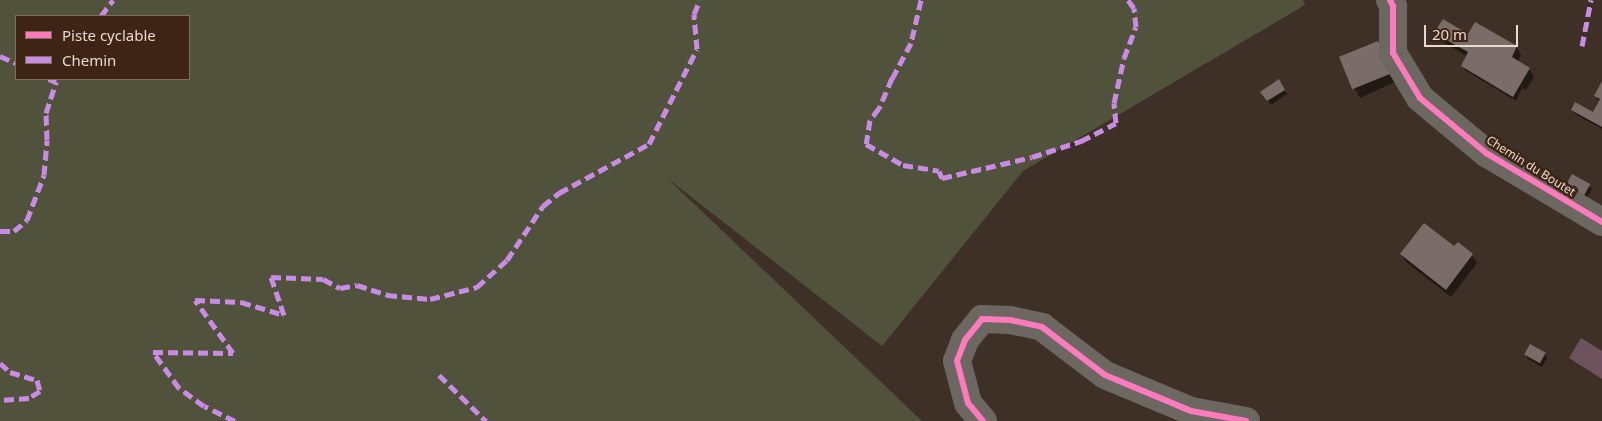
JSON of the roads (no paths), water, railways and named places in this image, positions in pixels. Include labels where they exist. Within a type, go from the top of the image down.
[{"type":"street","name":"Chemin du Boutet","points":[[1395,2],[1393,52],[1420,98],[1486,153],[1602,222]]},
{"type":"street","points":[[983,421],[968,403],[957,361],[965,340],[982,319],[1010,320],[1042,327],[1105,375],[1191,411],[1246,421]]}]
